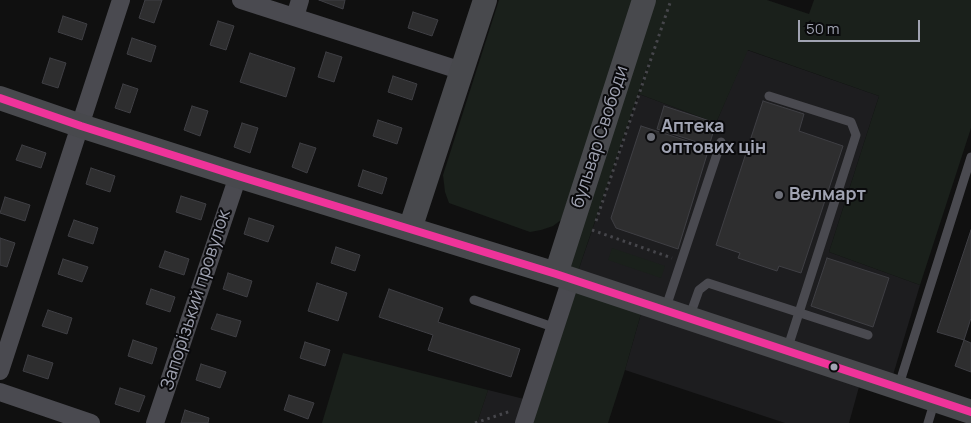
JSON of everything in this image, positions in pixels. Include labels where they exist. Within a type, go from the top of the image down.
[{"type":"street","points":[[0,371],[121,0]]},
{"type":"street","points":[[241,0],[462,71]]},
{"type":"street","points":[[294,17],[300,0]]},
{"type":"street","points":[[410,229],[485,0]]},
{"type":"street","name":"бульвар Свободи","points":[[564,276],[644,0]]},
{"type":"street","points":[[0,98],[238,176],[564,276],[971,412]]},
{"type":"street","name":"Запорізький провулок","points":[[155,423],[238,176]]},
{"type":"street","points":[[524,423],[556,328],[564,276]]},
{"type":"street","points":[[0,392],[91,423]]},
{"type":"lane","points":[[769,96],[851,122],[856,135],[787,351]]},
{"type":"lane","points":[[665,310],[721,142]]},
{"type":"lane","points":[[898,388],[971,157]]},
{"type":"lane","points":[[689,318],[699,290],[708,283],[868,335]]},
{"type":"lane","points":[[474,300],[556,328]]},
{"type":"lane","points":[[928,423],[935,400]]},
{"type":"path","points":[[596,221],[671,0]]},
{"type":"path","points":[[590,238],[592,230],[674,258],[676,265]]},
{"type":"path","points":[[475,423],[530,404]]},
{"type":"shaded area","points":[[499,0],[635,0],[561,220],[553,226],[530,232],[449,203],[445,192],[443,175]]},
{"type":"shaded area","points":[[645,0],[767,0],[809,14],[814,0],[971,0],[971,128],[920,285],[829,252],[879,96],[748,50],[716,123],[639,94],[659,33],[575,280],[644,303],[608,423],[529,423],[575,281],[556,274]]},
{"type":"shaded area","points":[[747,50],[879,96],[829,252],[920,285],[890,385],[862,376],[849,423],[785,423],[625,370],[644,303],[575,280],[639,94],[716,123]]},
{"type":"shaded area","points":[[612,248],[665,266],[661,278],[608,260]]},
{"type":"shaded area","points":[[343,353],[488,390],[477,423],[322,423]]},
{"type":"shaded area","points":[[488,390],[536,402],[529,423],[477,423]]},
{"type":"building","points":[[145,0],[162,0],[154,23],[139,18]]},
{"type":"building","points":[[319,0],[345,0],[343,9]]},
{"type":"building","points":[[413,12],[438,20],[432,36],[408,28]]},
{"type":"building","points":[[63,16],[87,24],[82,40],[58,32]]},
{"type":"building","points":[[218,21],[234,26],[226,50],[210,45]]},
{"type":"building","points":[[132,38],[156,46],[151,62],[127,54]]},
{"type":"building","points":[[326,52],[342,57],[334,82],[318,77]]},
{"type":"building","points":[[250,53],[295,68],[286,97],[240,82]]},
{"type":"building","points":[[50,58],[66,63],[58,88],[42,83]]},
{"type":"building","points":[[393,76],[417,84],[412,100],[388,92]]},
{"type":"building","points":[[123,84],[138,89],[130,113],[115,108]]},
{"type":"building","name":"Велмарт","points":[[763,101],[804,114],[799,131],[843,146],[801,273],[779,266],[777,271],[738,258],[740,253],[716,245]]},
{"type":"building","points":[[192,106],[208,111],[200,136],[184,130]]},
{"type":"building","points":[[664,106],[716,123],[709,146],[657,129]]},
{"type":"building","points":[[378,120],[402,128],[397,144],[373,136]]},
{"type":"building","points":[[242,123],[258,128],[250,153],[234,147]]},
{"type":"building","points":[[641,126],[709,148],[678,249],[616,228],[611,218]]},
{"type":"building","points":[[300,143],[316,148],[307,173],[292,167]]},
{"type":"building","points":[[22,145],[46,153],[41,168],[16,160]]},
{"type":"building","points":[[91,168],[115,176],[110,192],[86,184]]},
{"type":"building","points":[[363,170],[387,178],[382,194],[358,186]]},
{"type":"building","points":[[181,196],[206,204],[201,220],[176,212]]},
{"type":"building","points":[[5,197],[30,205],[25,221],[0,213]]},
{"type":"building","points":[[249,218],[274,226],[268,242],[244,234]]},
{"type":"building","points":[[74,220],[98,228],[93,244],[68,236]]},
{"type":"building","points":[[971,230],[971,318],[964,340],[937,332]]},
{"type":"building","points":[[0,238],[15,243],[7,267],[0,265]]},
{"type":"building","points":[[336,247],[360,255],[355,271],[331,263]]},
{"type":"building","points":[[165,251],[189,259],[184,275],[159,267]]},
{"type":"building","points":[[827,258],[889,278],[873,327],[811,306]]},
{"type":"building","points":[[63,259],[88,267],[82,282],[58,274]]},
{"type":"building","points":[[228,273],[252,281],[247,297],[223,289]]},
{"type":"building","points":[[317,283],[347,293],[338,321],[308,311]]},
{"type":"building","points":[[151,289],[175,297],[170,312],[146,304]]},
{"type":"building","points":[[389,289],[443,308],[438,322],[520,349],[511,377],[428,350],[433,335],[379,317]]},
{"type":"building","points":[[48,310],[72,318],[67,334],[42,326]]},
{"type":"building","points":[[217,314],[241,321],[236,337],[211,329]]},
{"type":"building","points":[[133,340],[157,348],[152,364],[128,356]]},
{"type":"building","points":[[964,340],[971,343],[971,372],[955,366]]},
{"type":"building","points":[[305,342],[330,350],[325,366],[300,358]]},
{"type":"building","points":[[28,355],[53,363],[48,379],[23,371]]},
{"type":"building","points":[[201,364],[226,372],[220,388],[196,380]]},
{"type":"building","points":[[120,388],[145,396],[139,412],[115,404]]},
{"type":"building","points":[[289,395],[314,403],[308,419],[284,410]]},
{"type":"building","points":[[185,410],[209,418],[208,423],[181,423]]},
{"type":"transit line","points":[[0,98],[238,176],[556,274],[971,412]]},
{"type":"place","name":"Аптека оптових цін","points":[[651,137]]},
{"type":"place","name":"Велмарт","points":[[779,195]]}]
